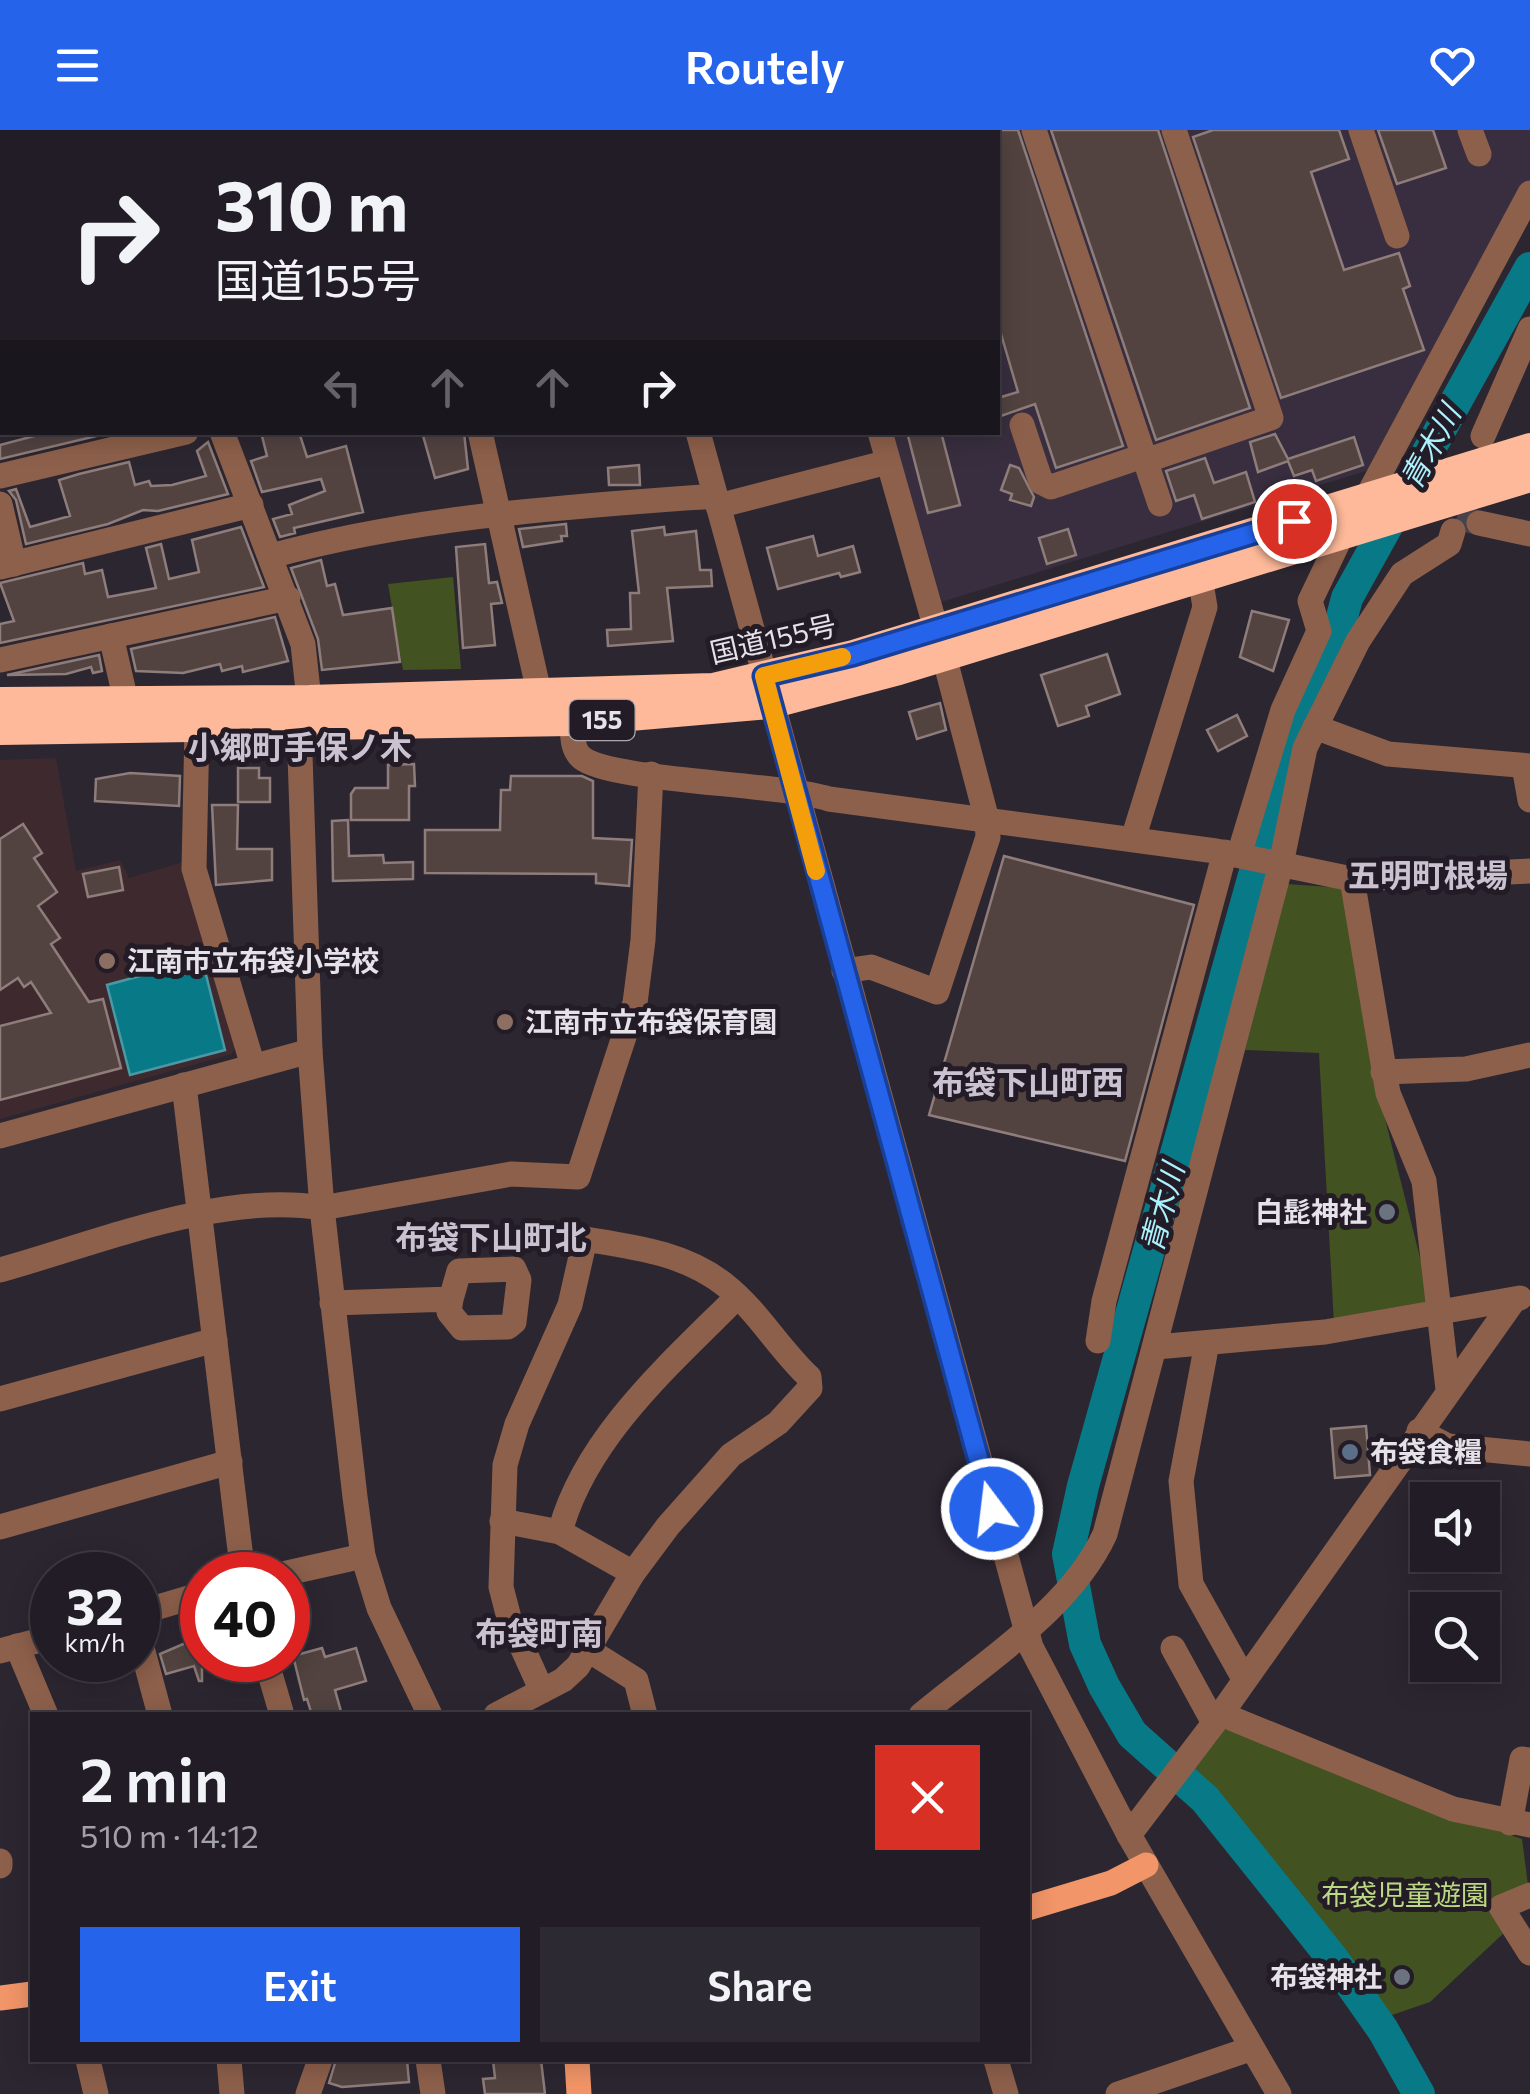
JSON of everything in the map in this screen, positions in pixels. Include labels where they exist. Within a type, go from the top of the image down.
[{"type":"highway","name":"国道155号","points":[[940,643],[1369,498],[1530,448]]},
{"type":"highway","name":"国道155号","points":[[0,702],[126,701],[304,713],[572,722],[767,690],[1200,577],[1530,477]]},
{"type":"highway","name":"国道155号","points":[[0,730],[197,727],[304,713],[539,692],[767,690]]},
{"type":"main road","points":[[1030,1907],[1110,1883],[1146,1865]]},
{"type":"main road","points":[[0,1998],[30,1994]]},
{"type":"main road","points":[[577,2062],[579,2094]]},
{"type":"street","points":[[1034,130],[1160,504]]},
{"type":"street","points":[[1022,425],[1040,482],[1051,487],[1271,418],[1174,130]]},
{"type":"street","points":[[1361,130],[1397,236]]},
{"type":"street","points":[[1369,498],[1530,193]]},
{"type":"street","points":[[1483,436],[1530,328]]},
{"type":"street","points":[[0,476],[173,435]]},
{"type":"street","points":[[223,435],[303,644],[310,1051],[332,1303],[363,1556],[390,1637],[428,1712]]},
{"type":"street","points":[[481,435],[502,511],[539,692]]},
{"type":"street","points":[[699,435],[1025,1628],[1129,1836],[1279,2094]]},
{"type":"street","points":[[844,971],[871,967],[937,992],[988,837],[988,820],[881,435]]},
{"type":"street","points":[[271,556],[356,533],[502,511],[716,501],[888,462]]},
{"type":"street","points":[[0,504],[7,566],[251,505]]},
{"type":"street","points":[[1479,523],[1530,534]]},
{"type":"street","points":[[1098,1341],[1104,1301],[1236,855],[1283,710],[1319,631],[1310,601],[1349,531]]},
{"type":"street","points":[[924,1712],[1062,1595],[1090,1561],[1112,1513],[1305,748],[1358,641],[1402,574],[1424,564],[1449,544],[1453,531]]},
{"type":"street","points":[[1133,839],[1205,607],[1200,577]]},
{"type":"street","points":[[0,660],[288,598]]},
{"type":"street","points":[[111,636],[126,701]]},
{"type":"street","points":[[572,722],[574,750],[582,758],[651,774],[794,788],[828,799],[1133,839],[1352,879],[1530,871]]},
{"type":"street","points":[[197,727],[194,869],[253,1066]]},
{"type":"street","points":[[1315,727],[1388,754],[1527,766],[1530,800]]},
{"type":"street","points":[[0,1270],[200,1214],[295,1203],[322,1208],[511,1174],[578,1178],[634,1004],[643,940],[651,774]]},
{"type":"street","points":[[1352,879],[1383,1072],[1424,1181],[1448,1390]]},
{"type":"street","points":[[0,1136],[310,1051]]},
{"type":"street","points":[[1383,1072],[1466,1068],[1530,1055]]},
{"type":"street","points":[[184,1086],[240,1552]]},
{"type":"street","points":[[502,1712],[542,1691],[562,1680],[590,1651],[634,1574],[731,1455],[778,1423],[810,1388],[810,1377],[778,1348],[726,1286],[679,1258],[585,1239],[570,1305],[509,1445],[502,1521],[504,1600],[542,1691]]},
{"type":"street","points":[[560,1532],[574,1494],[598,1452],[678,1356],[737,1297]]},
{"type":"street","points":[[1156,1346],[1325,1332],[1522,1298]]},
{"type":"street","points":[[1129,1836],[1217,1719],[1448,1390],[1522,1298]]},
{"type":"street","points":[[332,1303],[451,1299]]},
{"type":"street","points":[[0,1399],[215,1340]]},
{"type":"street","points":[[1207,1343],[1181,1481],[1190,1584],[1243,1677]]},
{"type":"street","points":[[1419,1432],[1448,1446],[1530,1454]]},
{"type":"street","points":[[0,1526],[230,1462]]},
{"type":"street","points":[[502,1521],[560,1532],[634,1574]]},
{"type":"street","points":[[310,1568],[363,1556]]},
{"type":"street","points":[[1173,1648],[1217,1719],[1453,1809],[1520,1824],[1522,1760],[1530,1760]]},
{"type":"street","points":[[9,1649],[44,1712]]},
{"type":"street","points":[[590,1651],[636,1680],[644,1712]]},
{"type":"street","points":[[151,1682],[159,1712]]},
{"type":"street","points":[[272,1682],[281,1712]]},
{"type":"street","points":[[1530,1895],[1501,1907],[1530,1953]]},
{"type":"street","points":[[1118,2094],[1250,2049]]},
{"type":"street","points":[[88,2062],[96,2094]]},
{"type":"street","points":[[229,2062],[232,2094]]},
{"type":"street","points":[[308,2094],[319,2062]]},
{"type":"street","points":[[428,2062],[432,2094]]},
{"type":"street","points":[[997,2062],[1006,2094]]},
{"type":"shaded area","points":[[1000,130],[1530,130],[1530,182],[1379,467],[941,602],[894,435],[1000,435]]},
{"type":"shaded area","name":"江南市立布袋小学校","points":[[56,758],[76,871],[120,860],[129,878],[190,860],[236,1045],[232,1054],[0,1119],[0,760]]},
{"type":"green space","points":[[453,577],[461,669],[403,670],[388,584]]},
{"type":"green space","points":[[1286,884],[1346,888],[1377,1087],[1433,1309],[1334,1324],[1319,1053],[1245,1050]]},
{"type":"green space","name":"布袋児童遊園","points":[[1229,1729],[1340,1776],[1522,1839],[1528,1885],[1506,1931],[1430,2002],[1389,2016],[1190,1773],[1221,1730]]},
{"type":"water","points":[[202,959],[225,1050],[130,1075],[107,985]]},
{"type":"building","points":[[1000,130],[1018,130],[1123,446],[1056,468],[1035,404],[1000,416],[1000,397],[1018,392],[1001,334]]},
{"type":"building","points":[[1051,130],[1158,130],[1250,408],[1156,440]]},
{"type":"building","points":[[1213,130],[1339,130],[1349,159],[1311,172],[1344,270],[1399,253],[1410,286],[1403,289],[1424,350],[1281,398],[1193,137]]},
{"type":"building","points":[[1378,130],[1433,130],[1446,168],[1397,184]]},
{"type":"building","points":[[1275,434],[1288,459],[1354,437],[1363,465],[1316,481],[1312,470],[1294,476],[1288,461],[1258,472],[1250,442]]},
{"type":"building","points":[[101,435],[0,459],[0,445],[34,436]]},
{"type":"building","points":[[262,435],[300,435],[307,457],[346,446],[363,512],[294,528],[295,533],[280,537],[273,519],[292,514],[289,505],[325,491],[321,479],[262,492],[251,461],[267,456]]},
{"type":"building","points":[[423,435],[464,435],[468,469],[435,478]]},
{"type":"building","points":[[908,435],[942,435],[960,505],[928,513]]},
{"type":"building","points":[[208,442],[228,494],[158,511],[143,510],[108,524],[26,544],[16,500],[9,491],[16,489],[30,527],[70,516],[59,480],[129,462],[135,485],[149,481],[151,486],[172,485],[206,476],[197,451]]},
{"type":"building","points":[[1205,458],[1214,483],[1246,472],[1255,502],[1202,519],[1194,495],[1176,501],[1166,471]]},
{"type":"building","points":[[639,465],[640,485],[609,485],[608,468]]},
{"type":"building","points":[[1010,465],[1019,468],[1034,497],[1031,506],[1010,500],[1012,494],[1001,490]]},
{"type":"building","points":[[566,524],[567,536],[561,536],[562,541],[523,547],[519,529]]},
{"type":"building","points":[[241,527],[264,587],[0,643],[0,624],[14,621],[0,583],[83,563],[85,574],[102,570],[108,597],[156,588],[146,548],[161,544],[169,579],[199,572],[192,540]]},
{"type":"building","points":[[664,527],[665,535],[696,531],[700,570],[711,570],[712,586],[667,588],[673,641],[608,646],[607,630],[631,629],[630,593],[639,593],[632,531]]},
{"type":"building","points":[[1068,529],[1076,555],[1047,564],[1039,538]]},
{"type":"building","points":[[813,536],[818,556],[853,546],[860,572],[841,577],[839,573],[778,589],[767,548]]},
{"type":"building","points":[[485,544],[489,583],[497,582],[502,603],[491,604],[495,645],[463,648],[456,547]]},
{"type":"building","points":[[321,560],[327,586],[335,584],[343,615],[392,608],[400,662],[322,670],[318,639],[291,568]]},
{"type":"building","points":[[1252,611],[1289,620],[1273,671],[1240,657]]},
{"type":"building","points":[[275,617],[288,661],[243,672],[242,666],[222,671],[220,664],[183,673],[136,671],[131,649]]},
{"type":"building","points":[[1107,654],[1120,694],[1086,706],[1089,716],[1058,726],[1041,675]]},
{"type":"building","points":[[99,655],[102,671],[93,673],[91,667],[66,674],[7,675]]},
{"type":"building","points":[[940,703],[946,730],[917,739],[909,712]]},
{"type":"building","points":[[1237,715],[1247,736],[1218,751],[1207,730]]},
{"type":"building","points":[[414,764],[415,786],[409,786],[409,820],[351,820],[351,794],[355,788],[388,788],[388,765]]},
{"type":"building","points":[[238,768],[259,768],[259,778],[270,778],[270,802],[238,802]]},
{"type":"building","points":[[130,773],[180,776],[179,806],[95,801],[96,779]]},
{"type":"building","points":[[511,776],[582,776],[593,781],[593,838],[632,840],[629,886],[596,883],[596,874],[425,873],[425,830],[500,830],[501,790],[510,790]]},
{"type":"building","points":[[212,805],[238,805],[237,849],[272,849],[272,880],[216,885]]},
{"type":"building","points":[[348,820],[349,856],[383,855],[384,863],[413,862],[413,879],[333,881],[332,821]]},
{"type":"building","points":[[23,824],[42,853],[34,858],[57,892],[38,906],[60,938],[51,944],[89,1002],[103,999],[121,1068],[0,1100],[0,1026],[51,1013],[31,982],[24,987],[18,978],[0,990],[0,839]]},
{"type":"building","points":[[1004,856],[1194,905],[1125,1161],[929,1115]]},
{"type":"building","points":[[119,867],[123,890],[88,897],[83,874]]},
{"type":"building","name":"布袋食糧","points":[[1366,1426],[1370,1475],[1335,1478],[1331,1429]]},
{"type":"building","points":[[180,1645],[180,1670],[166,1674],[160,1654]]},
{"type":"building","points":[[322,1648],[325,1657],[356,1648],[366,1681],[335,1690],[341,1712],[311,1712],[307,1699],[304,1700],[300,1682],[310,1682],[310,1651]]},
{"type":"building","points":[[335,2062],[407,2062],[409,2082],[342,2087],[329,2083]]},
{"type":"building","points":[[493,2062],[541,2062],[545,2094],[485,2094],[483,2079],[495,2078]]},
{"type":"waterway","name":"青木川","points":[[1419,2094],[1383,2030],[1333,1959],[1205,1799],[1132,1734],[1085,1644],[1068,1554],[1083,1486],[1298,718],[1337,636],[1347,598],[1530,268]]},
{"type":"tunnel","points":[[1457,517],[1479,523]]},
{"type":"slow traffic","points":[[816,871],[764,676],[842,657]]},
{"type":"place","name":"江南市立布袋小学校","points":[[107,961]]},
{"type":"place","name":"江南市立布袋保育園","points":[[505,1022]]},
{"type":"place","name":"白髭神社","points":[[1387,1212]]},
{"type":"place","name":"布袋食糧","points":[[1350,1452]]},
{"type":"place","name":"布袋神社","points":[[1402,1977]]},
{"type":"district","name":"小郷町手保ノ木","points":[[300,748]]},
{"type":"district","name":"五明町根場","points":[[1428,876]]},
{"type":"district","name":"布袋下山町西","points":[[1028,1083]]},
{"type":"district","name":"布袋下山町北","points":[[491,1238]]},
{"type":"district","name":"布袋町南","points":[[539,1634]]},
{"type":"route","points":[[992,1509],[764,676],[853,655],[1294,521]]}]
